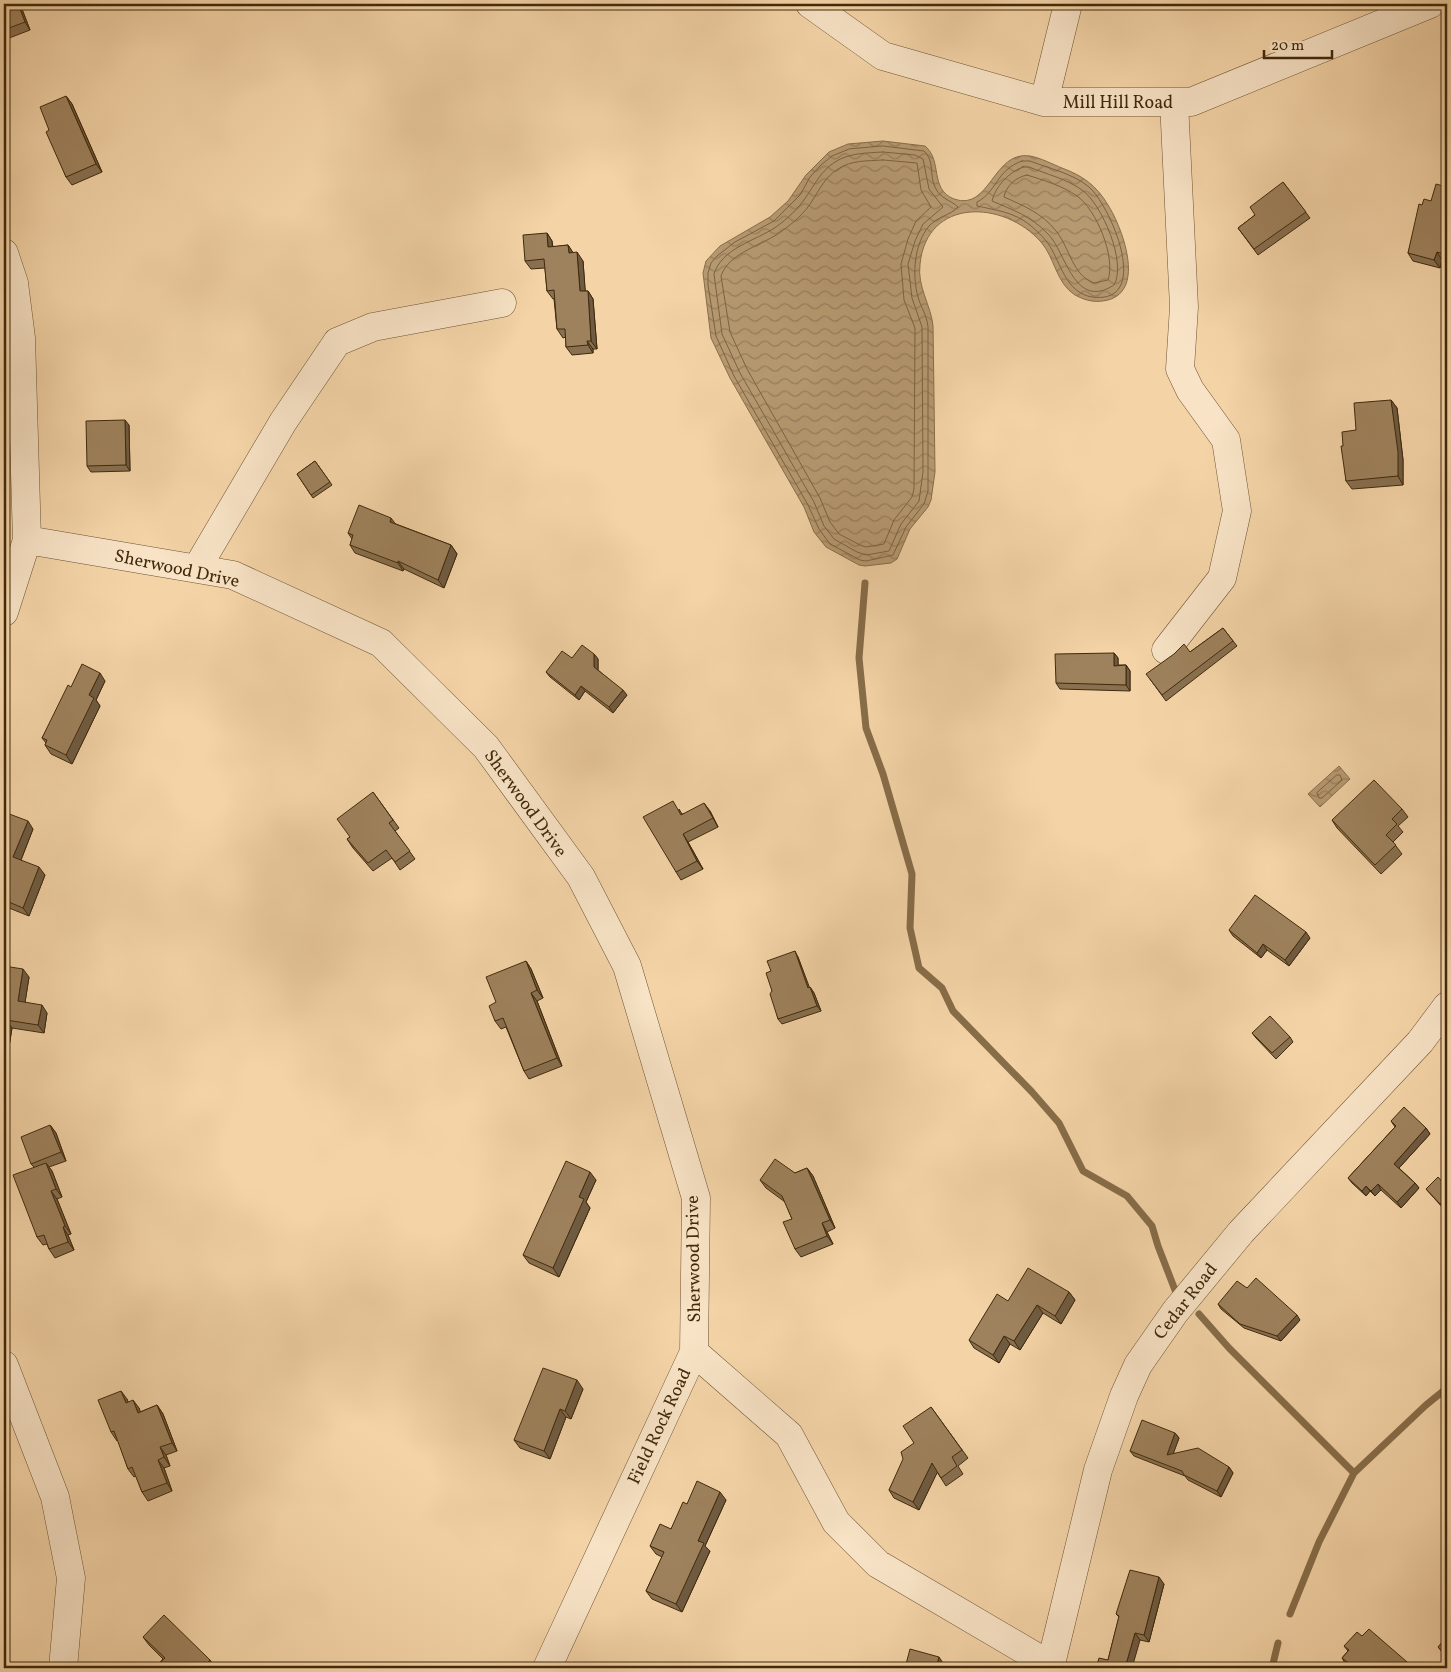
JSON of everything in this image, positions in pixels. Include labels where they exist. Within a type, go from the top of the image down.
[{"type":"street","name":"Mill Hill Road","points":[[810,4],[883,56],[1044,102],[1191,102],[1430,4]]},
{"type":"street","points":[[1044,102],[1068,4]]},
{"type":"street","points":[[1166,650],[1222,578],[1237,510],[1226,440],[1190,390],[1180,369],[1184,307],[1174,102]]},
{"type":"street","points":[[4,253],[14,283],[12,343],[26,464],[27,540],[4,612]]},
{"type":"street","points":[[197,568],[283,422],[337,342],[373,327],[502,303]]},
{"type":"street","points":[[4,438],[26,464]]},
{"type":"street","name":"Sherwood Drive","points":[[27,540],[233,575],[381,643],[486,747],[581,877],[627,966],[696,1198],[694,1352]]},
{"type":"street","name":"Cedar Road","points":[[1050,1666],[1098,1470],[1124,1396],[1138,1365],[1175,1312],[1241,1232],[1420,1042],[1447,1006]]},
{"type":"street","name":"Field Rock Road","points":[[547,1668],[694,1352],[789,1435],[836,1522],[878,1564],[1050,1666]]},
{"type":"street","points":[[4,1365],[55,1497],[71,1578],[63,1668]]},
{"type":"water","points":[[883,141],[925,146],[934,159],[941,189],[954,199],[966,201],[976,197],[984,190],[999,170],[1008,162],[1018,157],[1030,156],[1038,158],[1076,174],[1099,192],[1114,215],[1128,257],[1128,271],[1126,284],[1119,294],[1104,301],[1087,300],[1075,295],[1064,284],[1050,255],[1041,242],[1025,228],[1007,218],[988,213],[969,212],[952,217],[937,226],[926,242],[920,264],[920,280],[933,326],[935,472],[931,500],[928,507],[910,529],[897,559],[891,563],[865,566],[859,565],[826,547],[814,532],[804,507],[730,378],[711,338],[703,273],[706,261],[720,246],[770,217],[788,201],[806,175],[829,152],[848,144]]},
{"type":"water","points":[[1339,766],[1350,779],[1320,807],[1308,794]]},
{"type":"building","points":[[4,4],[18,4],[25,22],[4,30]]},
{"type":"building","points":[[66,96],[96,164],[66,177],[46,132],[49,130],[40,107]]},
{"type":"building","points":[[1283,182],[1306,212],[1254,249],[1238,228],[1255,215],[1250,207]]},
{"type":"building","points":[[1436,184],[1447,187],[1447,255],[1437,252],[1434,260],[1408,253],[1419,204],[1422,205],[1424,199],[1431,201]]},
{"type":"building","points":[[547,233],[548,247],[568,245],[569,253],[577,252],[580,291],[588,291],[591,341],[587,341],[588,345],[566,347],[565,329],[557,329],[554,290],[547,291],[544,259],[525,261],[523,235]]},
{"type":"building","points":[[1391,400],[1398,452],[1398,476],[1346,481],[1341,446],[1343,446],[1342,432],[1356,430],[1354,403]]},
{"type":"building","points":[[125,420],[126,465],[87,466],[86,421]]},
{"type":"building","points":[[315,461],[330,482],[311,495],[297,474]]},
{"type":"building","points":[[359,505],[391,518],[390,522],[451,545],[438,580],[398,561],[398,563],[350,545],[353,535],[348,533]]},
{"type":"building","points":[[1223,628],[1233,641],[1162,695],[1146,674],[1174,654],[1184,644],[1190,652]]},
{"type":"building","points":[[582,645],[594,654],[594,667],[623,690],[609,707],[581,686],[575,695],[546,672],[562,651],[572,658]]},
{"type":"building","points":[[1114,653],[1114,666],[1126,665],[1126,685],[1056,683],[1055,654]]},
{"type":"building","points":[[82,664],[100,673],[89,695],[94,698],[66,755],[45,745],[47,740],[42,738],[68,685],[71,687]]},
{"type":"building","points":[[1374,780],[1402,809],[1392,819],[1397,824],[1386,835],[1396,845],[1375,865],[1332,820]]},
{"type":"building","points":[[373,792],[393,820],[389,823],[410,851],[395,862],[386,850],[368,863],[347,839],[350,837],[337,819]]},
{"type":"building","points":[[673,801],[681,815],[704,803],[713,818],[683,834],[697,861],[676,872],[643,817]]},
{"type":"building","points":[[4,812],[28,821],[13,857],[39,867],[23,908],[4,900]]},
{"type":"building","points":[[1255,895],[1306,932],[1285,960],[1263,944],[1257,953],[1229,930]]},
{"type":"building","points":[[795,951],[808,988],[810,987],[817,1006],[778,1019],[766,973],[771,971],[767,961]]},
{"type":"building","points":[[526,961],[537,990],[531,993],[557,1058],[524,1071],[503,1018],[495,1021],[489,1006],[496,1002],[486,977]]},
{"type":"building","points":[[4,966],[23,969],[18,1001],[42,1005],[38,1025],[6,1020],[4,1033]]},
{"type":"building","points":[[1270,1016],[1290,1037],[1272,1053],[1252,1033]]},
{"type":"building","points":[[1404,1107],[1426,1128],[1394,1164],[1415,1183],[1397,1202],[1378,1184],[1371,1191],[1366,1186],[1362,1191],[1348,1178],[1396,1126],[1391,1121]]},
{"type":"building","points":[[50,1125],[61,1152],[31,1164],[21,1137]]},
{"type":"building","points":[[775,1159],[795,1173],[807,1168],[830,1220],[822,1223],[827,1236],[795,1249],[783,1222],[792,1219],[782,1196],[760,1180]]},
{"type":"building","points":[[566,1161],[590,1172],[579,1197],[584,1199],[553,1268],[523,1255]]},
{"type":"building","points":[[46,1163],[56,1189],[51,1191],[65,1226],[63,1227],[68,1242],[49,1249],[44,1235],[37,1237],[13,1175]]},
{"type":"building","points":[[1438,1177],[1447,1187],[1447,1197],[1440,1204],[1426,1189]]},
{"type":"building","points":[[1028,1268],[1069,1292],[1055,1316],[1037,1305],[1014,1341],[1004,1336],[993,1355],[969,1340],[997,1294],[1008,1301]]},
{"type":"building","points":[[1256,1278],[1297,1315],[1277,1336],[1240,1324],[1218,1304],[1237,1281],[1247,1288]]},
{"type":"building","points":[[543,1368],[577,1380],[565,1411],[560,1409],[544,1451],[514,1440]]},
{"type":"building","points":[[121,1391],[126,1403],[133,1400],[138,1413],[157,1405],[172,1443],[160,1447],[164,1457],[158,1460],[167,1483],[142,1492],[132,1467],[128,1469],[114,1431],[111,1432],[98,1400]]},
{"type":"building","points":[[931,1407],[962,1450],[952,1457],[957,1466],[941,1478],[932,1463],[913,1502],[889,1490],[903,1459],[901,1452],[914,1443],[903,1426]]},
{"type":"building","points":[[1142,1420],[1175,1433],[1167,1455],[1198,1448],[1229,1467],[1217,1491],[1184,1475],[1182,1471],[1130,1451]]},
{"type":"building","points":[[697,1481],[720,1492],[698,1541],[704,1543],[676,1604],[646,1591],[664,1552],[650,1546],[660,1524],[671,1529],[683,1502],[687,1504]]},
{"type":"building","points":[[1130,1570],[1159,1577],[1144,1635],[1135,1633],[1125,1668],[1096,1668],[1099,1658],[1108,1660],[1119,1616],[1116,1614]]},
{"type":"building","points":[[164,1615],[210,1660],[202,1668],[154,1668],[165,1658],[143,1637]]},
{"type":"building","points":[[1369,1629],[1414,1668],[1355,1668],[1342,1658],[1349,1650],[1344,1646],[1357,1632],[1362,1636]]},
{"type":"building","points":[[1447,1637],[1447,1655],[1438,1647]]},
{"type":"building","points":[[910,1649],[939,1657],[936,1668],[905,1668]]},
{"type":"waterway","points":[[865,583],[859,658],[866,728],[883,774],[912,874],[910,928],[919,968],[942,988],[953,1011],[1032,1092],[1059,1123],[1083,1171],[1127,1196],[1152,1226],[1175,1290]]},
{"type":"waterway","points":[[1199,1314],[1229,1348],[1354,1473]]},
{"type":"waterway","points":[[1290,1614],[1319,1542],[1354,1473],[1426,1405],[1447,1388]]},
{"type":"waterway","points":[[1272,1668],[1278,1643]]}]
